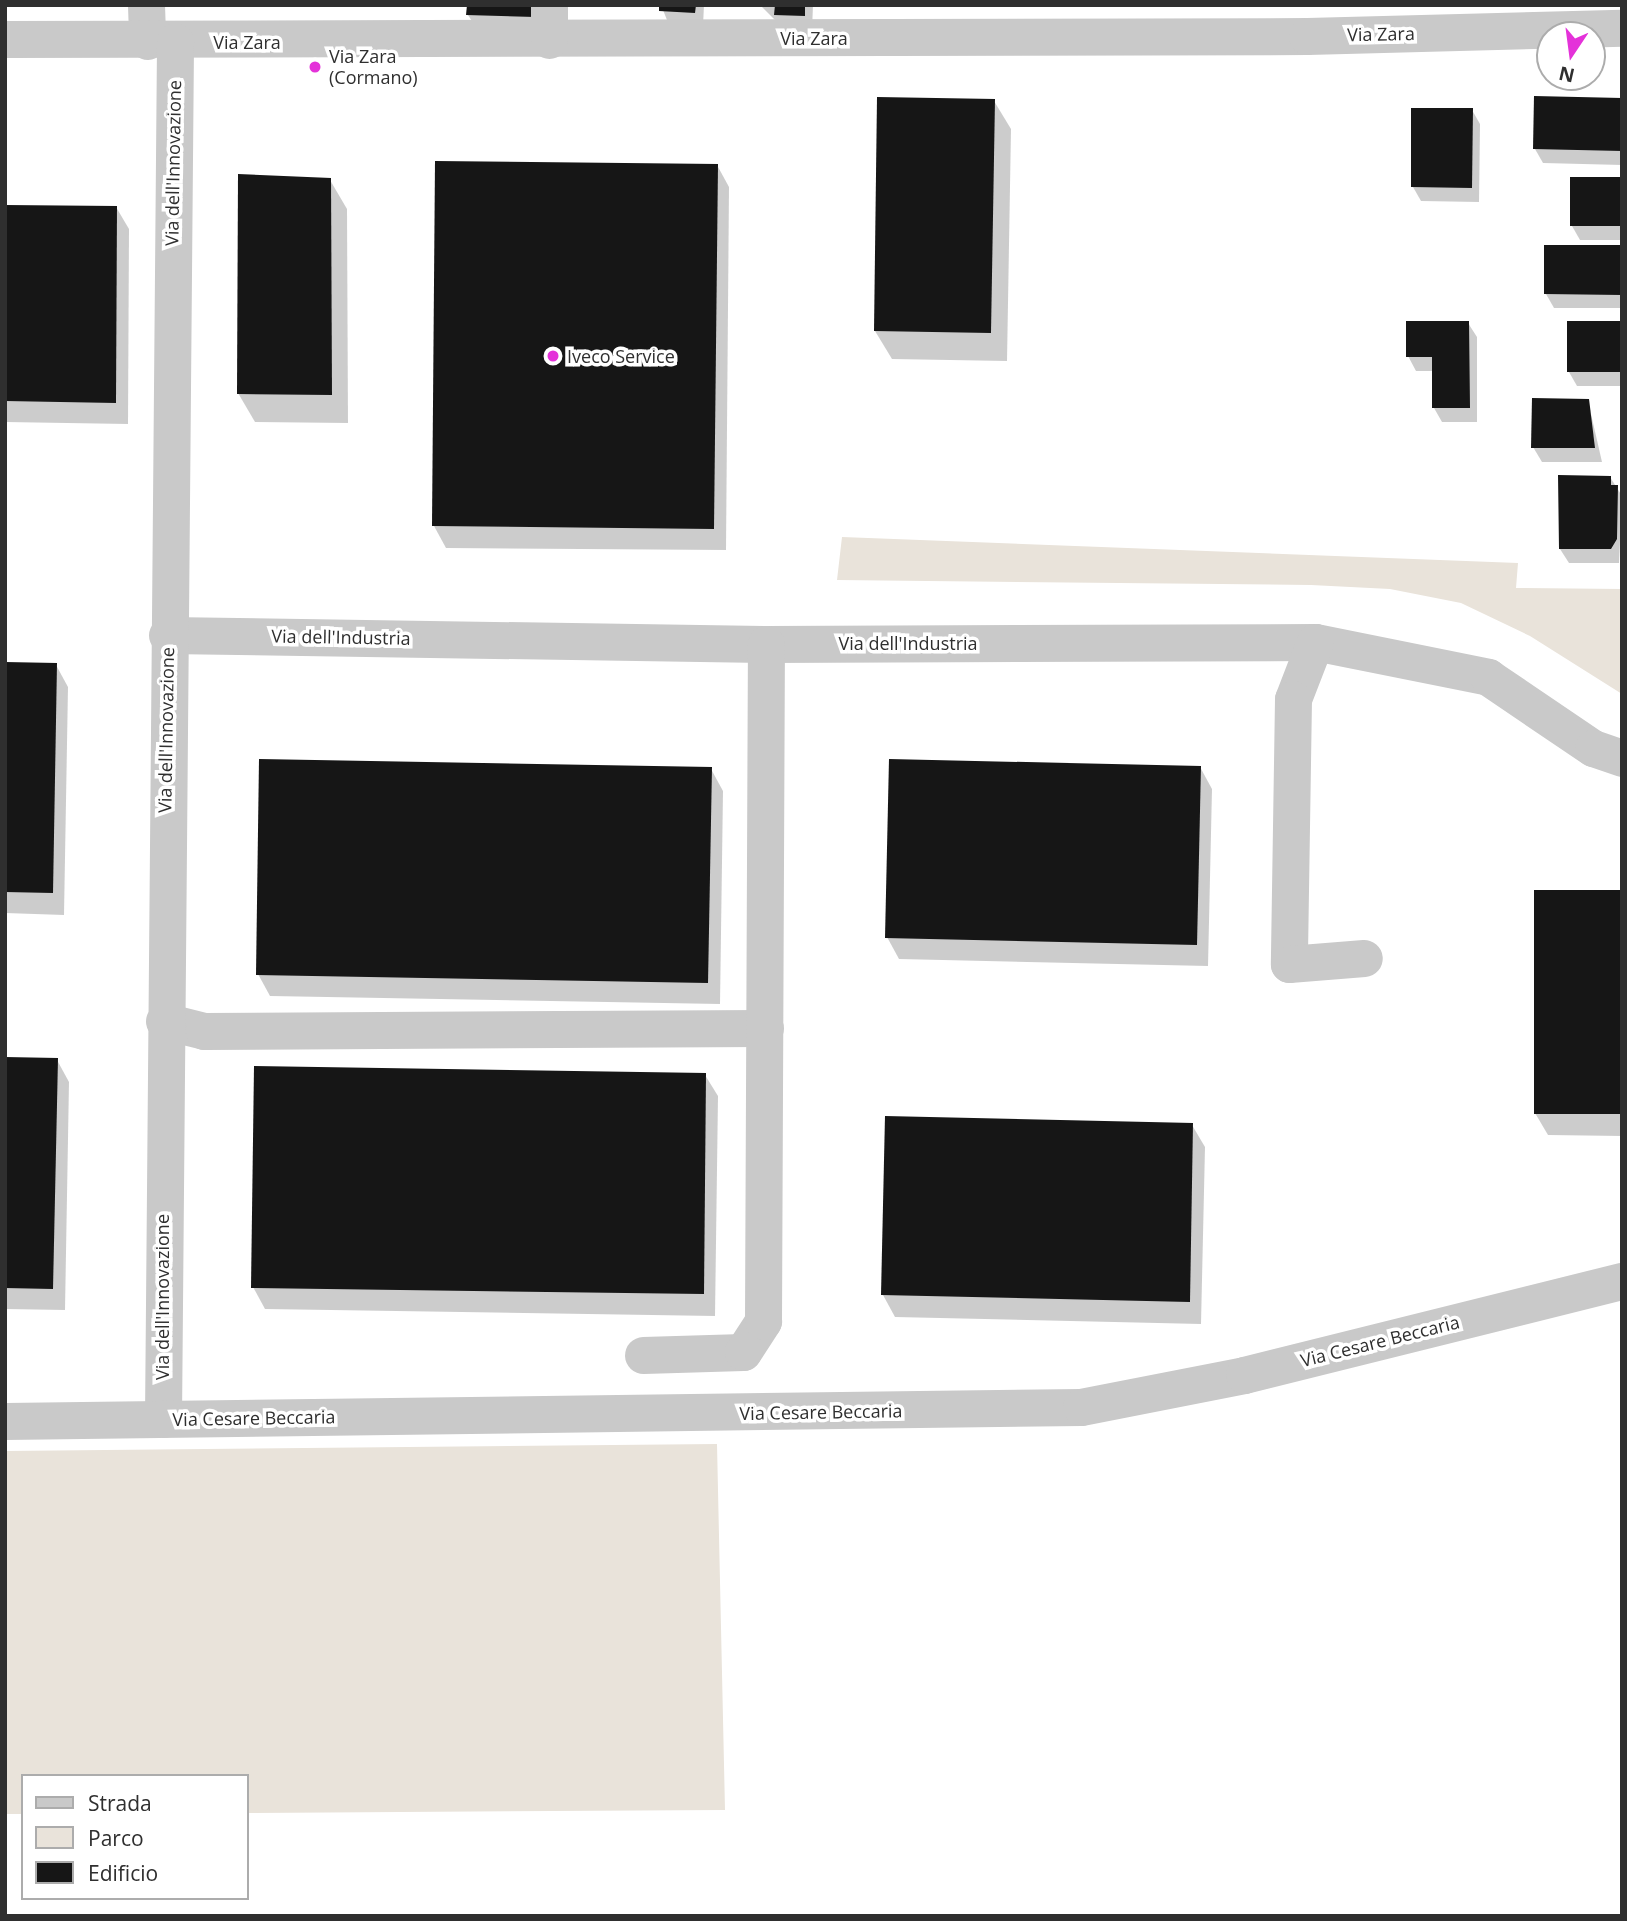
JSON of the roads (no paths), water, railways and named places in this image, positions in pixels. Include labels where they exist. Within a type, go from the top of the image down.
[{"type":"street","name":"Via dell'Innovazione","points":[[146,5],[161,41],[167,635],[163,1419]]},
{"type":"street","name":"Via Zara","points":[[5,39],[161,41],[549,22],[1307,21],[1622,29]]},
{"type":"street","name":"Via dell'Industria","points":[[167,635],[766,644],[1315,642],[1488,677],[1593,748],[1622,758]]},
{"type":"street","points":[[1315,642],[1293,699],[1289,964],[1364,958]]},
{"type":"street","points":[[643,1355],[743,1352],[763,1321],[766,644]]},
{"type":"street","points":[[163,1021],[204,1031],[765,1028]]},
{"type":"street","name":"Via Cesare Beccaria","points":[[5,1421],[1081,1407],[1244,1375],[1622,1281]]},
{"type":"place","name":"Via Zara (Cormano)","points":[[315,67]]},
{"type":"place","name":"Iveco Service","points":[[553,356]]}]
